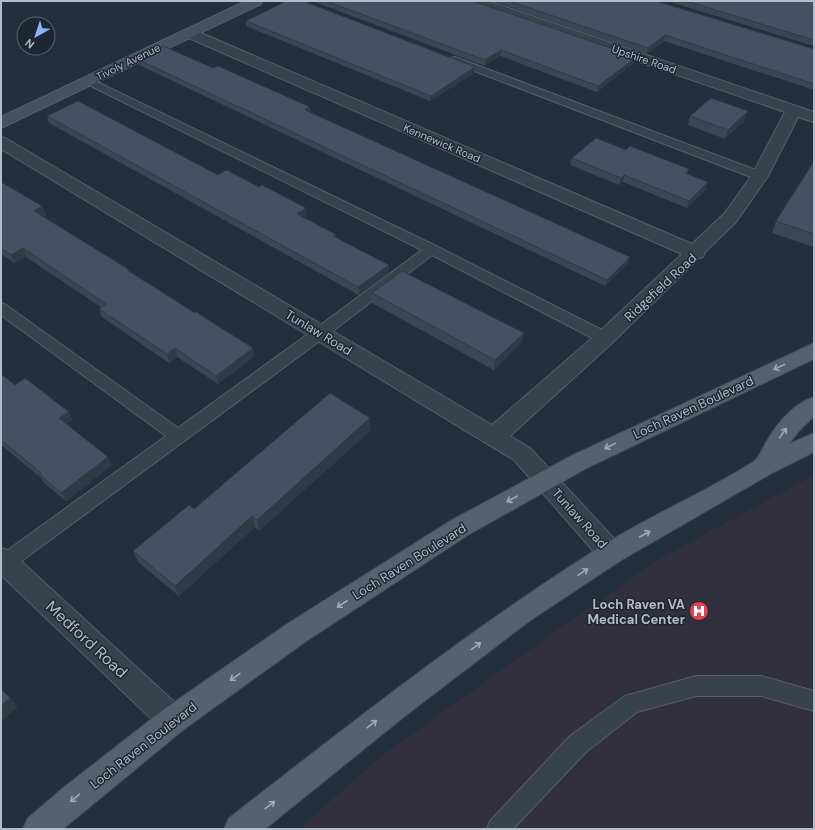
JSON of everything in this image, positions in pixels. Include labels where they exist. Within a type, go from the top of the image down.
[{"type":"main road","name":"Loch Raven Boulevard","points":[[39,829],[173,720],[309,625],[459,528],[626,438],[814,350]]},
{"type":"main road","points":[[764,467],[775,444],[787,428],[801,413],[814,405]]},
{"type":"main road","points":[[240,829],[395,706],[519,614],[611,553],[764,467],[814,442]]},
{"type":"street","name":"Tivoly Avenue","points":[[1,123],[256,1]]},
{"type":"street","name":"Upshire Road","points":[[475,1],[814,117]]},
{"type":"street","name":"Kennewick Road","points":[[189,33],[696,253]]},
{"type":"street","name":"Ridgefield Road","points":[[494,437],[605,338],[696,253],[730,218],[760,176],[794,110]]},
{"type":"street","name":"Tunlaw Road","points":[[1,142],[522,454],[611,553]]},
{"type":"street","name":"Medford Road","points":[[2,562],[173,720]]},
{"type":"lane","points":[[447,58],[760,176]]},
{"type":"lane","points":[[89,81],[431,249],[605,338]]},
{"type":"lane","points":[[2,562],[320,333],[431,249]]},
{"type":"lane","points":[[1,308],[177,436]]},
{"type":"lane","points":[[498,829],[578,744],[632,703],[696,686],[761,686],[814,701]]},
{"type":"shaded area","name":"Loch Raven VA Medical Center","points":[[814,475],[814,829],[299,829],[379,758],[659,559]]},
{"type":"building","points":[[286,1],[303,1],[475,67],[431,96],[246,21]]},
{"type":"building","points":[[326,1],[473,1],[637,57],[598,86],[501,50],[485,60]]},
{"type":"building","points":[[509,1],[656,1],[814,49],[814,84],[665,35],[648,48]]},
{"type":"building","points":[[686,1],[814,1],[814,40]]},
{"type":"building","points":[[163,46],[213,68],[218,66],[310,107],[305,110],[630,257],[607,280],[137,59]]},
{"type":"building","points":[[711,98],[748,111],[728,130],[690,116]]},
{"type":"building","points":[[78,101],[218,175],[227,170],[259,187],[262,185],[306,208],[297,214],[335,234],[333,236],[389,265],[358,287],[47,116]]},
{"type":"building","points":[[596,138],[626,150],[630,146],[689,169],[685,173],[708,182],[689,201],[624,175],[621,178],[572,158]]},
{"type":"building","points":[[814,161],[814,234],[776,221]]},
{"type":"building","points":[[1,182],[42,206],[34,211],[253,348],[216,376],[175,348],[167,354],[99,309],[106,304],[23,248],[11,255],[1,248]]},
{"type":"building","points":[[402,271],[524,333],[495,360],[372,293]]},
{"type":"building","points":[[1,374],[15,385],[25,378],[69,412],[59,418],[108,457],[61,493],[39,474],[41,473],[1,440]]},
{"type":"building","points":[[330,393],[370,418],[257,520],[252,516],[175,586],[133,551],[189,505],[194,509]]},
{"type":"building","points":[[1,689],[10,698],[1,706]]},
{"type":"place","name":"Loch Raven VA Medical Center","points":[[699,611]]}]
